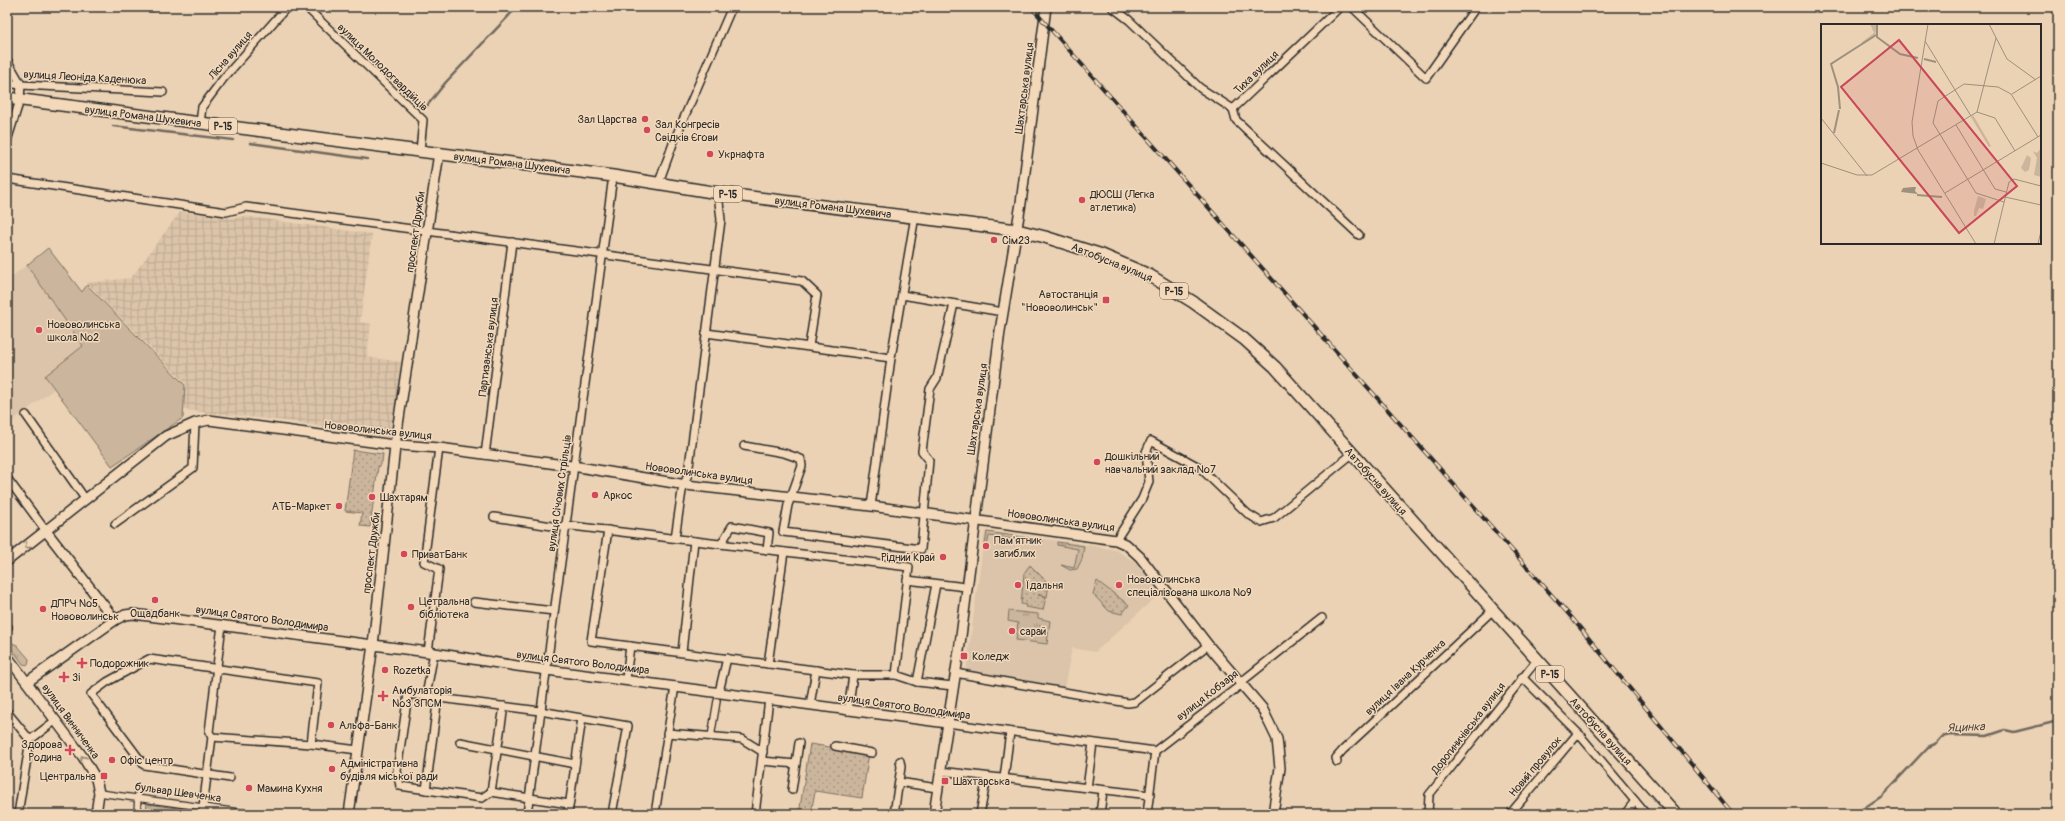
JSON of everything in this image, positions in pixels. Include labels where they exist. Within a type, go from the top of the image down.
[{"type":"main road","name":"вулиця Романа Шухевича","points":[[7,98],[659,182],[718,193],[915,216],[1017,230]]},
{"type":"main road","name":"Автобусна вулиця","points":[[1017,230],[1102,255],[1149,275],[1193,302],[1244,339],[1275,367],[1492,611],[1676,814]]},
{"type":"street","name":"Лісна вулиця","points":[[200,123],[202,107],[223,79],[287,7]]},
{"type":"street","name":"вулиця Молодогвардійців","points":[[306,7],[423,120],[420,151]]},
{"type":"street","points":[[659,182],[674,141],[732,7]]},
{"type":"street","name":"Шахтарська вулиця","points":[[934,814],[955,673],[974,520],[1003,312],[1017,230],[1046,7]]},
{"type":"street","name":"Тиха вулиця","points":[[1112,7],[1135,25],[1200,88],[1233,109],[1340,7]]},
{"type":"street","points":[[1352,7],[1426,78],[1476,7]]},
{"type":"street","points":[[7,60],[21,85],[20,100],[7,141]]},
{"type":"street","name":"вулиця Леоніда Каденюка","points":[[7,83],[163,92]]},
{"type":"street","points":[[1233,109],[1236,120],[1359,235]]},
{"type":"street","name":"проспект Дружби","points":[[350,814],[373,645],[396,445],[439,153]]},
{"type":"street","name":"вулиця Січових Стрільців","points":[[527,814],[613,176]]},
{"type":"street","points":[[7,179],[226,212],[246,207],[802,281],[817,295],[809,346]]},
{"type":"street","points":[[675,538],[682,491],[686,485],[721,220],[718,193]]},
{"type":"street","points":[[871,506],[891,358],[915,216]]},
{"type":"street","name":"Партизанська вулиця","points":[[485,455],[512,242]]},
{"type":"street","points":[[902,295],[1003,312]]},
{"type":"street","points":[[744,446],[784,453],[800,459],[802,466],[791,497],[783,532],[921,549],[929,460],[922,451],[930,389],[937,378],[954,304]]},
{"type":"street","points":[[706,333],[891,358]]},
{"type":"street","points":[[26,415],[86,500]]},
{"type":"street","name":"Нововолинська вулиця","points":[[7,561],[160,440],[195,423],[209,420],[396,445],[439,448],[574,467],[686,485],[871,506],[1116,540],[1127,544],[1140,557],[1208,645],[1262,708],[1277,739],[1280,768],[1273,814]]},
{"type":"street","points":[[115,524],[193,468],[195,423]]},
{"type":"street","points":[[1116,540],[1142,499],[1149,482],[1146,452],[1151,441],[1199,467],[1248,514],[1261,522],[1274,518],[1352,454]]},
{"type":"street","points":[[426,696],[439,570],[424,562],[439,448]]},
{"type":"street","points":[[7,478],[115,620]]},
{"type":"street","points":[[494,517],[565,527],[572,526],[608,530],[909,567],[896,675]]},
{"type":"street","points":[[721,544],[732,526],[769,533],[767,550]]},
{"type":"street","points":[[608,530],[591,641],[853,675],[896,675],[917,682],[953,686]]},
{"type":"street","points":[[682,652],[694,541]]},
{"type":"street","points":[[768,664],[784,552]]},
{"type":"street","points":[[907,580],[966,587]]},
{"type":"street","points":[[917,682],[936,584]]},
{"type":"street","points":[[474,602],[554,611]]},
{"type":"street","name":"вулиця Івана Курченка","points":[[1337,762],[1336,758],[1342,750],[1492,611]]},
{"type":"street","name":"вулиця Святого Володимира","points":[[27,682],[115,620],[126,615],[134,614],[431,652],[546,670],[626,679],[675,686],[718,696],[769,699],[1155,751]]},
{"type":"street","name":"вулиця Кобзаря","points":[[1155,751],[1322,618]]},
{"type":"street","points":[[202,810],[212,737],[209,732],[222,625]]},
{"type":"street","points":[[955,673],[1128,703],[1135,702],[1208,645]]},
{"type":"street","points":[[626,679],[630,646]]},
{"type":"street","name":"вулиця Винниченка","points":[[7,656],[83,757],[96,779],[99,793],[97,810]]},
{"type":"street","points":[[711,737],[718,696],[727,658]]},
{"type":"street","points":[[230,778],[144,765],[91,694],[107,682],[149,660],[318,683],[311,744]]},
{"type":"street","name":"Дорогиничівська вулиця","points":[[1428,814],[1429,795],[1536,660]]},
{"type":"street","points":[[810,705],[816,670]]},
{"type":"street","points":[[848,710],[853,675]]},
{"type":"street","name":"Автобусна вулиця","points":[[1522,677],[1578,733],[1646,814]]},
{"type":"street","points":[[655,814],[675,686]]},
{"type":"street","points":[[569,804],[529,800],[491,792],[482,798],[400,786],[397,771],[408,694],[540,711],[628,726],[612,814]]},
{"type":"street","points":[[426,696],[437,704],[426,790]]},
{"type":"street","points":[[755,814],[769,699]]},
{"type":"street","points":[[491,792],[504,706]]},
{"type":"street","points":[[7,712],[30,740]]},
{"type":"street","points":[[568,814],[582,718]]},
{"type":"street","points":[[18,814],[30,740],[56,720]]},
{"type":"street","points":[[1004,778],[1010,732]]},
{"type":"street","points":[[668,733],[742,740],[763,752]]},
{"type":"street","name":"Новий провулок","points":[[1510,814],[1578,733]]},
{"type":"street","points":[[212,737],[311,744],[358,750]]},
{"type":"street","points":[[460,742],[535,755],[575,764]]},
{"type":"street","points":[[792,790],[799,743]]},
{"type":"street","points":[[1087,788],[1093,743]]},
{"type":"street","points":[[835,746],[872,753]]},
{"type":"street","points":[[1147,814],[1155,751]]},
{"type":"street","points":[[762,761],[796,764]]},
{"type":"street","points":[[894,814],[901,768],[900,761]]},
{"type":"street","points":[[940,771],[1103,791],[1150,795]]},
{"type":"street","points":[[980,814],[987,777]]},
{"type":"street","points":[[898,782],[937,788]]},
{"type":"street","points":[[1100,814],[1103,791]]},
{"type":"street","name":"бульвар Шевченка","points":[[99,793],[138,796],[202,810],[254,814]]},
{"type":"street","points":[[138,796],[137,813],[150,814]]},
{"type":"street","points":[[1625,814],[1635,801]]},
{"type":"shaded area","points":[[180,212],[232,218],[244,216],[372,234],[360,322],[371,324],[367,357],[401,362],[391,437],[286,421],[184,410],[186,384],[87,283],[131,278]]},
{"type":"shaded area","name":"Нововолинська школа №2","points":[[27,265],[83,346],[45,376],[54,389],[7,425],[7,280]]},
{"type":"shaded area","points":[[985,531],[1083,544],[1116,550],[1137,563],[1159,594],[1095,652],[1072,648],[1064,688],[966,672]]},
{"type":"green space","points":[[48,248],[82,292],[87,285],[185,385],[183,418],[112,466],[45,376],[83,346],[27,265]]},
{"type":"green space","points":[[353,450],[383,454],[382,462],[378,467],[370,527],[360,526],[362,513],[345,511]]},
{"type":"green space","points":[[987,532],[1043,540],[1042,543],[989,536],[987,547],[985,545]]},
{"type":"green space","points":[[1057,542],[1084,546],[1082,559],[1077,569],[1070,570],[1061,565],[1074,568],[1078,549],[1057,545]]},
{"type":"green space","points":[[1030,565],[1049,584],[1047,597],[1041,594],[1038,595],[1046,597],[1043,610],[1025,607],[1026,605],[1021,604],[1024,573]]},
{"type":"green space","points":[[1097,581],[1129,605],[1122,614],[1109,611],[1093,594]]},
{"type":"green space","points":[[1009,611],[1038,614],[1038,618],[1050,621],[1047,644],[1016,640],[1018,623],[1008,621]]},
{"type":"green space","points":[[12,643],[17,645],[29,659],[28,665],[23,664],[12,649]]},
{"type":"green space","points":[[810,744],[869,753],[862,798],[815,791],[811,814],[799,814]]},
{"type":"green space","points":[[147,804],[200,811],[199,814],[173,814],[146,810]]},
{"type":"waterway","points":[[426,107],[446,82],[517,7]]},
{"type":"waterway","points":[[113,126],[233,140]]},
{"type":"waterway","points":[[250,143],[367,159]]},
{"type":"waterway","name":"Яцинка","points":[[1855,814],[1882,796],[1928,747],[1935,744],[1941,737],[1951,735],[1987,736],[2005,730],[2014,732],[2058,721]]},
{"type":"railway","points":[[1031,7],[1572,618],[1733,814]]},
{"type":"place","name":"Зал Царства","points":[[645,119]]},
{"type":"place","name":"Зал Конгресів Свідків Єгови","points":[[647,130]]},
{"type":"place","name":"Укрнафта","points":[[710,154]]},
{"type":"place","name":"ДЮСШ (Легка атлетика)","points":[[1082,200]]},
{"type":"place","name":"Сім23","points":[[994,240]]},
{"type":"place","name":"Автостанція \"Нововолинськ\"","points":[[1106,300]]},
{"type":"place","name":"Нововолинська школа №2","points":[[39,330]]},
{"type":"place","name":"Дошкільний навчальний заклад №7","points":[[1097,462]]},
{"type":"place","name":"Аркос","points":[[595,495]]},
{"type":"place","name":"Шахтарям","points":[[372,497]]},
{"type":"place","name":"АТБ-Маркет","points":[[339,506]]},
{"type":"place","name":"Пам'ятник загиблих","points":[[986,546]]},
{"type":"place","name":"ПриватБанк","points":[[404,554]]},
{"type":"place","name":"Рідний Край","points":[[943,557]]},
{"type":"place","name":"Їдальня","points":[[1018,585]]},
{"type":"place","name":"Нововолинська спеціалізована школа №9","points":[[1119,585]]},
{"type":"place","name":"Ощадбанк","points":[[155,600]]},
{"type":"place","name":"Цетральна бібліотека","points":[[411,607]]},
{"type":"place","name":"ДПРЧ №5 Нововолинськ","points":[[43,609]]},
{"type":"place","name":"сарай","points":[[1012,631]]},
{"type":"place","name":"Коледж","points":[[964,656]]},
{"type":"place","name":"Подорожник","points":[[82,663]]},
{"type":"place","name":"Rozetka","points":[[385,670]]},
{"type":"place","name":"3і","points":[[64,677]]},
{"type":"place","name":"Амбулаторія №3 ЗПСМ","points":[[383,696]]},
{"type":"place","name":"Альфа-Банк","points":[[331,725]]},
{"type":"place","name":"Здорова Родина","points":[[70,750]]},
{"type":"place","name":"Офіс центр","points":[[112,760]]},
{"type":"place","name":"Адміністративна будівля міської ради","points":[[332,769]]},
{"type":"place","name":"Центральна","points":[[104,776]]},
{"type":"place","name":"Шахтарська","points":[[945,781]]},
{"type":"place","name":"Мамина Кухня","points":[[249,788]]}]
